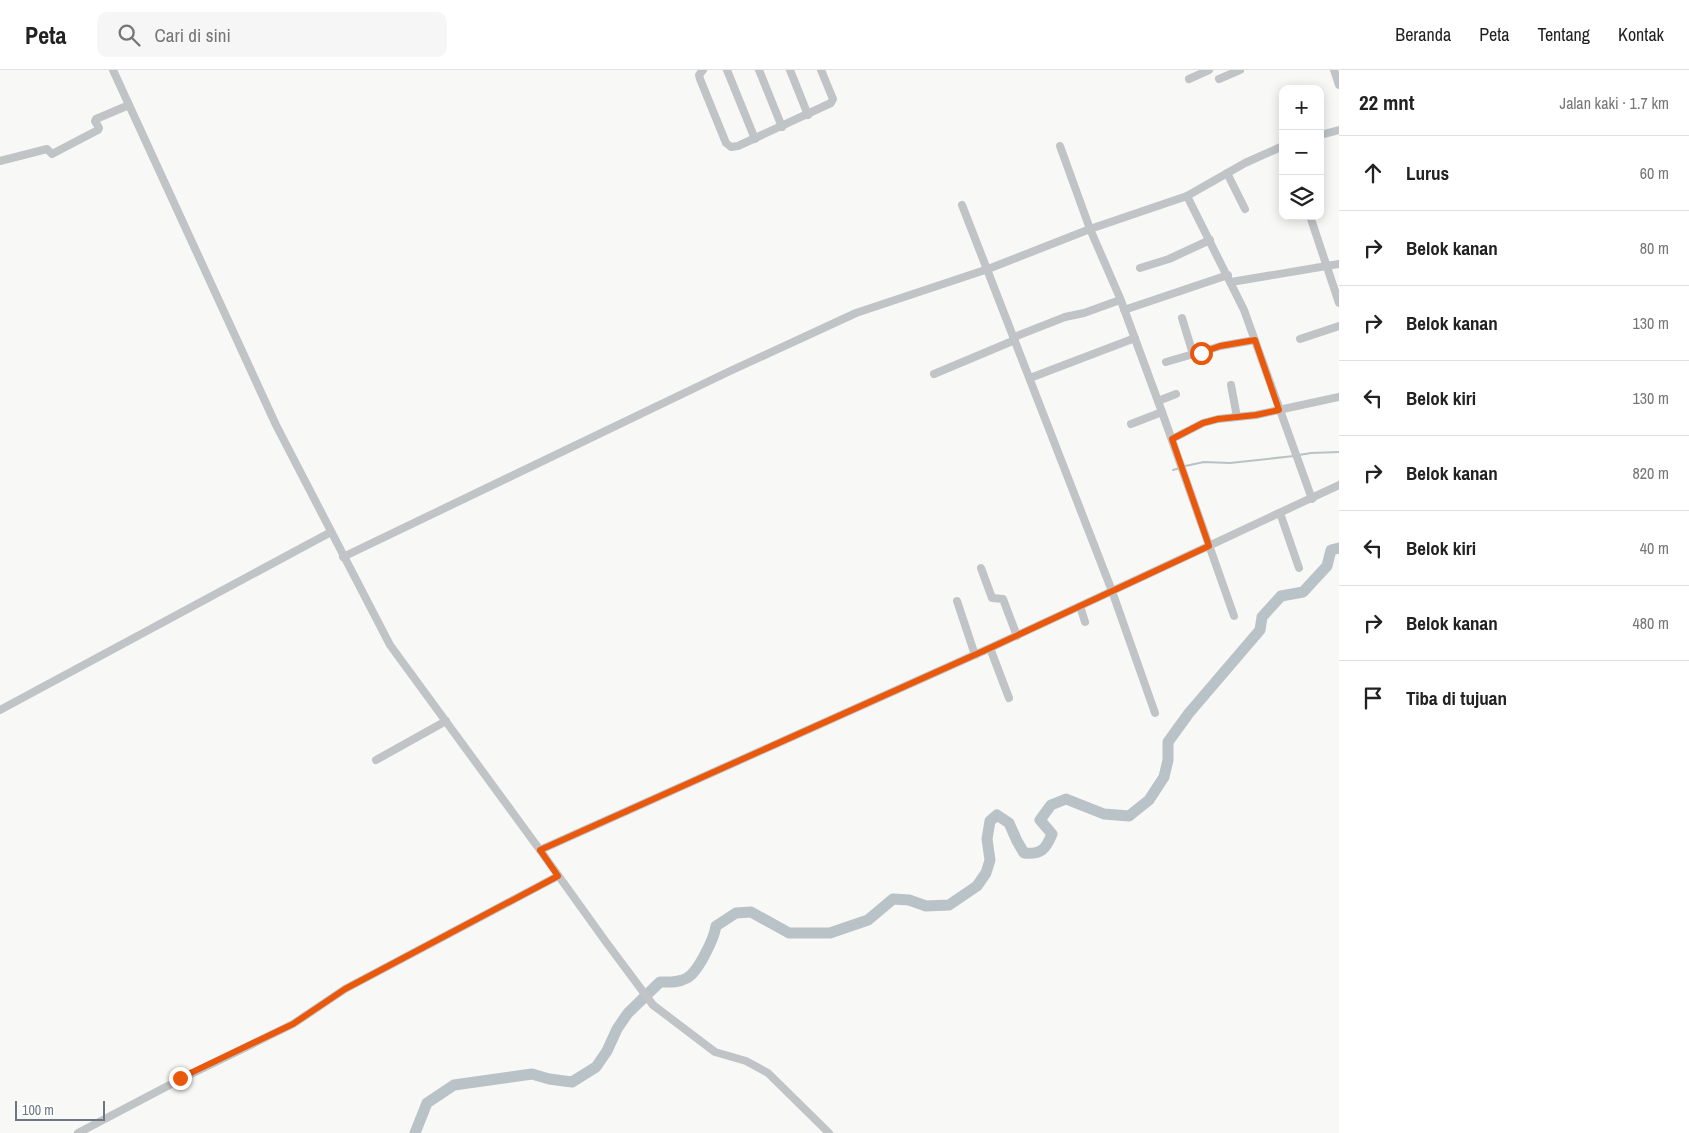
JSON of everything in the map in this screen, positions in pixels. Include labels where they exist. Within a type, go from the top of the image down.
[{"type":"street","points":[[113,70],[276,425],[343,557],[390,644],[653,1005],[715,1052],[746,1061],[768,1073],[829,1133]]},
{"type":"street","points":[[704,70],[699,75],[700,79],[728,146],[731,148],[828,106],[833,100],[821,70]]},
{"type":"street","points":[[727,70],[755,139]]},
{"type":"street","points":[[759,70],[782,127]]},
{"type":"street","points":[[790,70],[808,115]]},
{"type":"street","points":[[1189,79],[1209,70]]},
{"type":"street","points":[[1218,79],[1240,70]]},
{"type":"street","points":[[1334,70],[1339,85]]},
{"type":"street","points":[[0,161],[47,149],[52,154],[98,130],[96,119],[129,105]]},
{"type":"street","points":[[1324,134],[1339,130]]},
{"type":"street","points":[[1060,146],[1090,229],[1135,338],[1234,616]]},
{"type":"street","points":[[343,557],[728,372],[856,313],[988,269],[1090,229],[1187,196],[1227,173],[1279,148]]},
{"type":"street","points":[[1227,173],[1245,209]]},
{"type":"street","points":[[1187,196],[1244,310],[1312,499]]},
{"type":"street","points":[[962,205],[1112,591],[1155,713]]},
{"type":"street","points":[[1311,220],[1339,303]]},
{"type":"street","points":[[1140,268],[1169,259],[1210,240]]},
{"type":"street","points":[[1124,310],[1229,278],[1339,264]]},
{"type":"street","points":[[934,374],[1068,316],[1084,313],[1120,300]]},
{"type":"street","points":[[1182,318],[1193,354]]},
{"type":"street","points":[[1300,339],[1339,326]]},
{"type":"street","points":[[1030,378],[1135,338]]},
{"type":"street","points":[[1166,362],[1220,346],[1255,340]]},
{"type":"street","points":[[1230,385],[1237,417]]},
{"type":"street","points":[[1158,401],[1176,394]]},
{"type":"street","points":[[1172,439],[1203,423],[1218,419],[1279,410],[1339,397]]},
{"type":"street","points":[[1131,424],[1162,412]]},
{"type":"street","points":[[540,850],[1017,636],[1339,485]]},
{"type":"street","points":[[1280,513],[1300,568]]},
{"type":"street","points":[[0,710],[331,532]]},
{"type":"street","points":[[981,568],[992,598],[1002,599],[1017,636]]},
{"type":"street","points":[[957,601],[975,655]]},
{"type":"street","points":[[1080,606],[1085,622]]},
{"type":"street","points":[[990,648],[1009,698]]},
{"type":"street","points":[[376,760],[446,721]]},
{"type":"street","points":[[78,1133],[180,1078],[293,1024],[345,989],[558,876]]},
{"type":"waterway","points":[[1299,455],[1339,452]]},
{"type":"waterway","points":[[1185,466],[1204,462],[1230,463],[1294,456]]},
{"type":"waterway","points":[[1173,470],[1180,468]]},
{"type":"waterway","points":[[415,1133],[427,1103],[454,1085],[532,1074],[549,1079],[572,1082],[596,1067],[628,1013],[660,982],[680,981],[691,975],[705,955],[716,926],[736,913],[751,912],[789,933],[830,933],[868,920],[893,899],[909,900],[926,906],[949,905],[977,886],[986,873],[990,860],[987,839],[990,821],[997,815],[1009,823],[1024,853],[1039,852],[1045,847],[1052,834],[1040,820],[1051,805],[1066,799],[1104,814],[1129,816],[1149,800],[1164,777],[1168,760],[1168,742],[1189,713],[1260,630],[1262,617],[1281,596],[1303,592],[1327,566],[1331,550],[1339,548]]},
{"type":"route","points":[[180,1078],[293,1024],[345,989],[558,876],[540,850],[990,648],[1209,546],[1172,439],[1203,423],[1279,410],[1255,340],[1220,346],[1201,353]]}]
